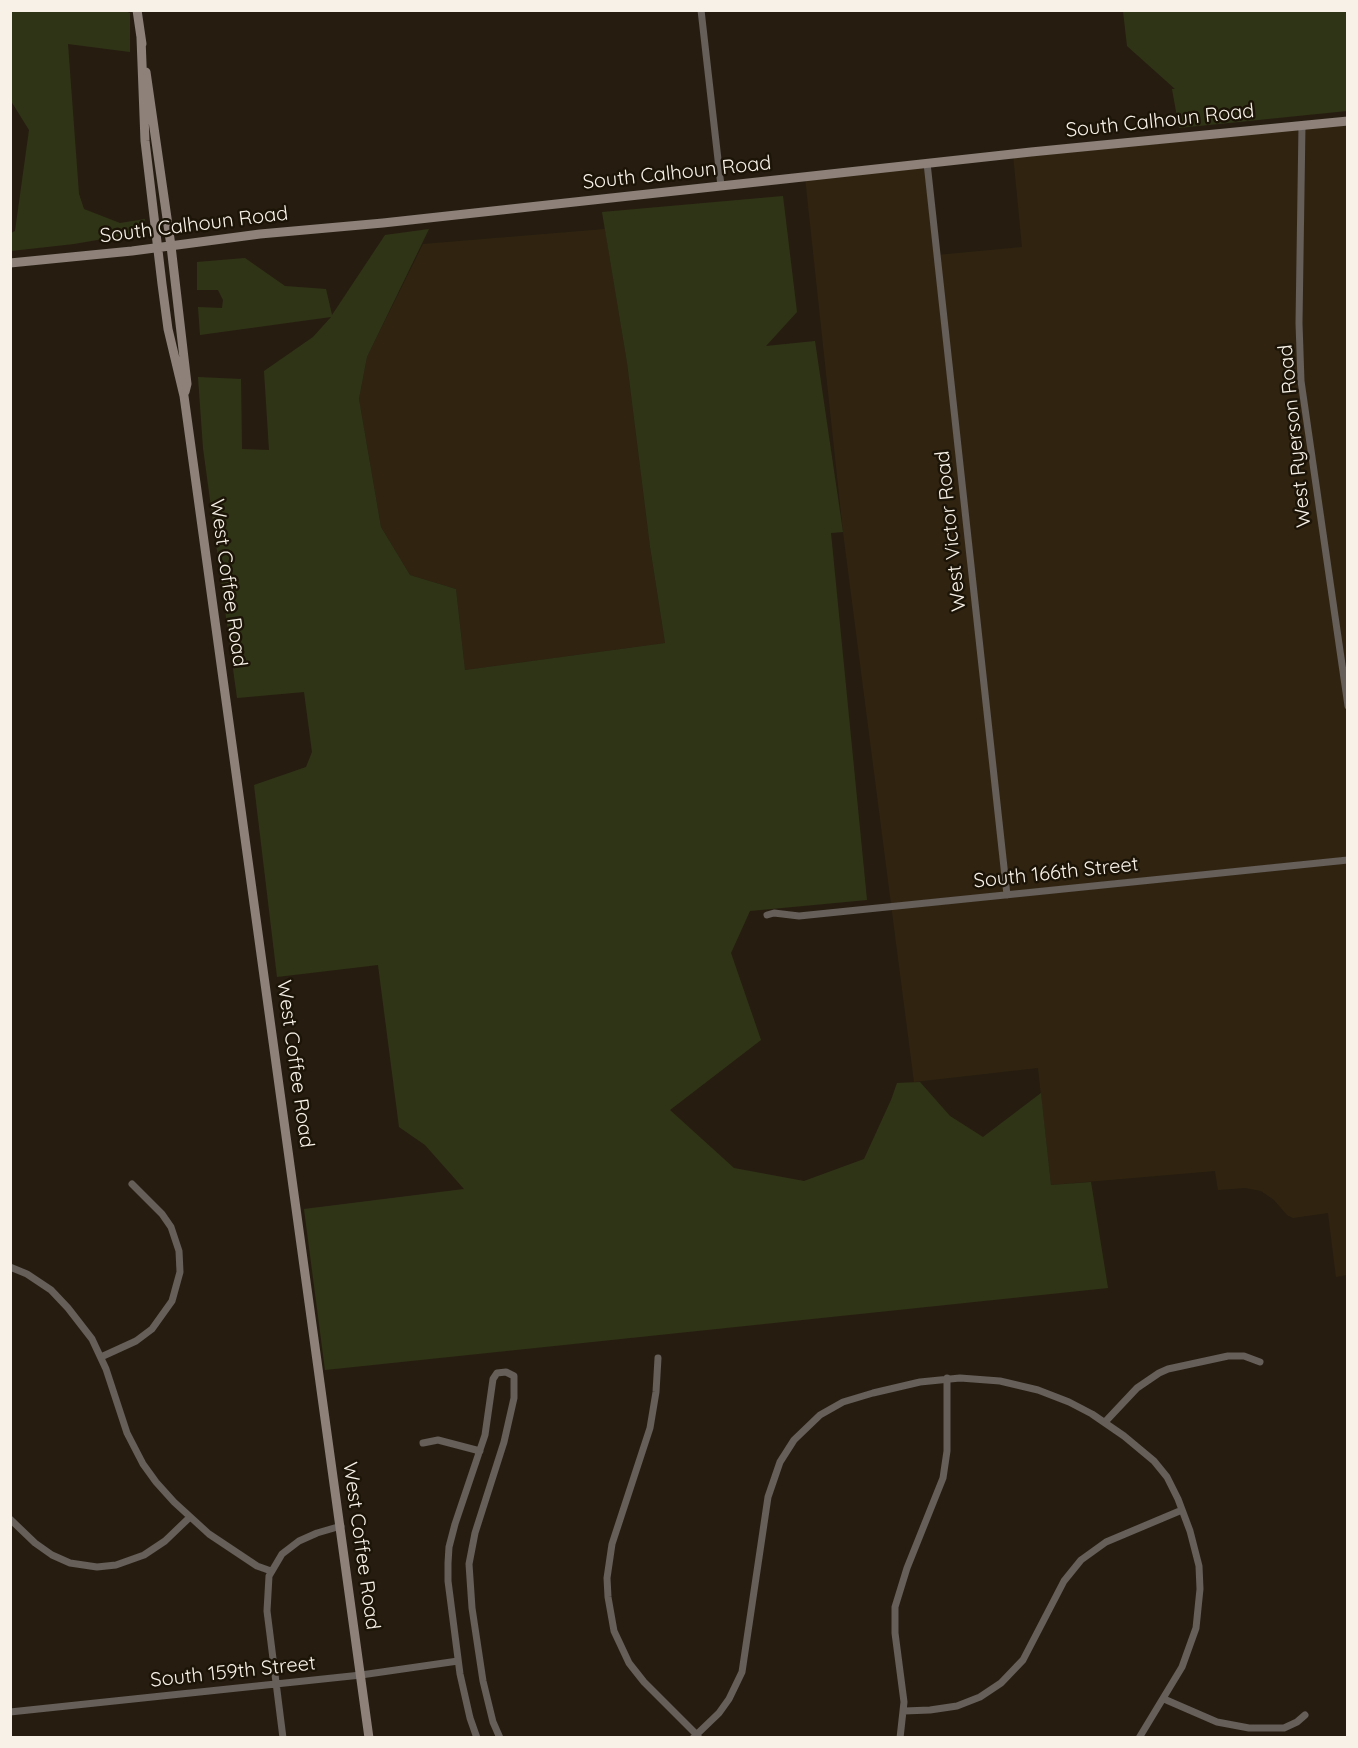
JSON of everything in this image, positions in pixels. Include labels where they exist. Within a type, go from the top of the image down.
[{"type":"street","name":"West Coffee Road","points":[[137,10],[171,246],[187,384],[184,396]]},
{"type":"street","points":[[701,10],[721,186]]},
{"type":"street","name":"West Coffee Road","points":[[141,38],[145,141],[157,248],[168,329],[184,396],[369,1737]]},
{"type":"street","name":"South Calhoun Road","points":[[10,263],[157,248],[260,234],[1347,121]]},
{"type":"street","name":"West Ryerson Road","points":[[1302,125],[1299,323],[1301,381],[1347,706]]},
{"type":"street","name":"West Victor Road","points":[[927,164],[1007,895]]},
{"type":"street","name":"South 166th Street","points":[[767,915],[774,913],[799,916],[1347,860]]},
{"type":"street","points":[[101,1357],[129,1344],[152,1329],[172,1301],[180,1272],[179,1251],[171,1227],[162,1214],[132,1184]]},
{"type":"street","points":[[10,1267],[35,1279],[57,1296],[80,1322],[101,1357],[135,1450],[156,1482],[190,1517],[234,1552],[257,1566],[271,1571]]},
{"type":"street","points":[[1105,1422],[1137,1388],[1168,1369],[1228,1356],[1244,1356],[1260,1362]]},
{"type":"street","points":[[658,1358],[656,1392],[650,1428],[612,1544],[607,1578],[608,1597],[614,1631],[628,1663],[696,1736],[719,1713],[729,1699],[742,1672],[768,1497],[775,1473],[790,1445],[820,1415],[843,1402],[873,1393],[947,1378],[976,1378],[1038,1390],[1069,1402],[1105,1422],[1154,1461],[1167,1477],[1182,1510],[1199,1566],[1199,1608],[1196,1628],[1188,1654],[1164,1699],[1139,1737]]},
{"type":"street","points":[[477,1737],[463,1690],[458,1661],[448,1581],[449,1547],[489,1418],[493,1379],[497,1373],[509,1372],[515,1380],[510,1415],[497,1466],[475,1533],[469,1564],[473,1619],[483,1682],[500,1737]]},
{"type":"street","points":[[900,1737],[904,1711],[903,1684],[894,1623],[895,1607],[907,1568],[943,1478],[947,1451],[947,1378]]},
{"type":"street","points":[[423,1443],[438,1440],[480,1451]]},
{"type":"street","points":[[904,1711],[957,1706],[980,1697],[1001,1683],[1011,1675],[1028,1652],[1057,1594],[1081,1560],[1106,1542],[1182,1510]]},
{"type":"street","points":[[11,1520],[30,1539],[52,1555],[70,1563],[97,1567],[125,1563],[144,1555],[165,1541],[190,1517]]},
{"type":"street","points":[[283,1737],[267,1611],[267,1590],[271,1571],[282,1554],[299,1541],[340,1526]]},
{"type":"street","name":"South 159th Street","points":[[10,1712],[361,1676],[458,1661]]},
{"type":"street","points":[[1164,1699],[1216,1722],[1250,1728],[1284,1728],[1305,1715]]},
{"type":"shaded area","points":[[1347,121],[1347,1275],[1336,1277],[1328,1213],[1293,1218],[1261,1191],[1245,1188],[1218,1190],[1215,1171],[1051,1185],[1038,1068],[914,1082],[843,532],[805,177],[927,163],[937,255],[1022,247],[1013,154]]},
{"type":"shaded area","points":[[605,229],[627,363],[650,547],[665,643],[465,670],[456,589],[410,575],[381,527],[359,399],[367,357],[423,244]]},
{"type":"green space","points":[[122,10],[130,13],[130,52],[68,44],[79,194],[84,209],[120,223],[145,219],[143,232],[74,244],[11,251],[11,233],[15,231],[29,130],[11,101],[11,11]]},
{"type":"green space","points":[[1123,11],[1347,11],[1347,111],[1179,128],[1172,89],[1175,89],[1127,46]]},
{"type":"green space","points":[[783,196],[797,312],[766,346],[815,341],[843,532],[831,533],[867,900],[750,911],[731,953],[761,1040],[670,1110],[734,1168],[804,1181],[864,1159],[897,1083],[920,1082],[950,1116],[983,1137],[1041,1093],[1051,1185],[1091,1182],[1108,1288],[325,1370],[304,1209],[464,1189],[425,1145],[399,1127],[378,965],[277,977],[254,785],[306,767],[312,752],[304,692],[237,698],[203,448],[198,377],[241,379],[242,449],[269,450],[264,371],[313,337],[331,317],[200,335],[198,307],[222,308],[223,300],[218,290],[197,290],[197,262],[245,258],[285,286],[326,289],[332,315],[385,235],[429,229],[367,357],[359,399],[381,527],[410,575],[456,589],[465,670],[665,643],[650,547],[627,363],[602,212]]}]
